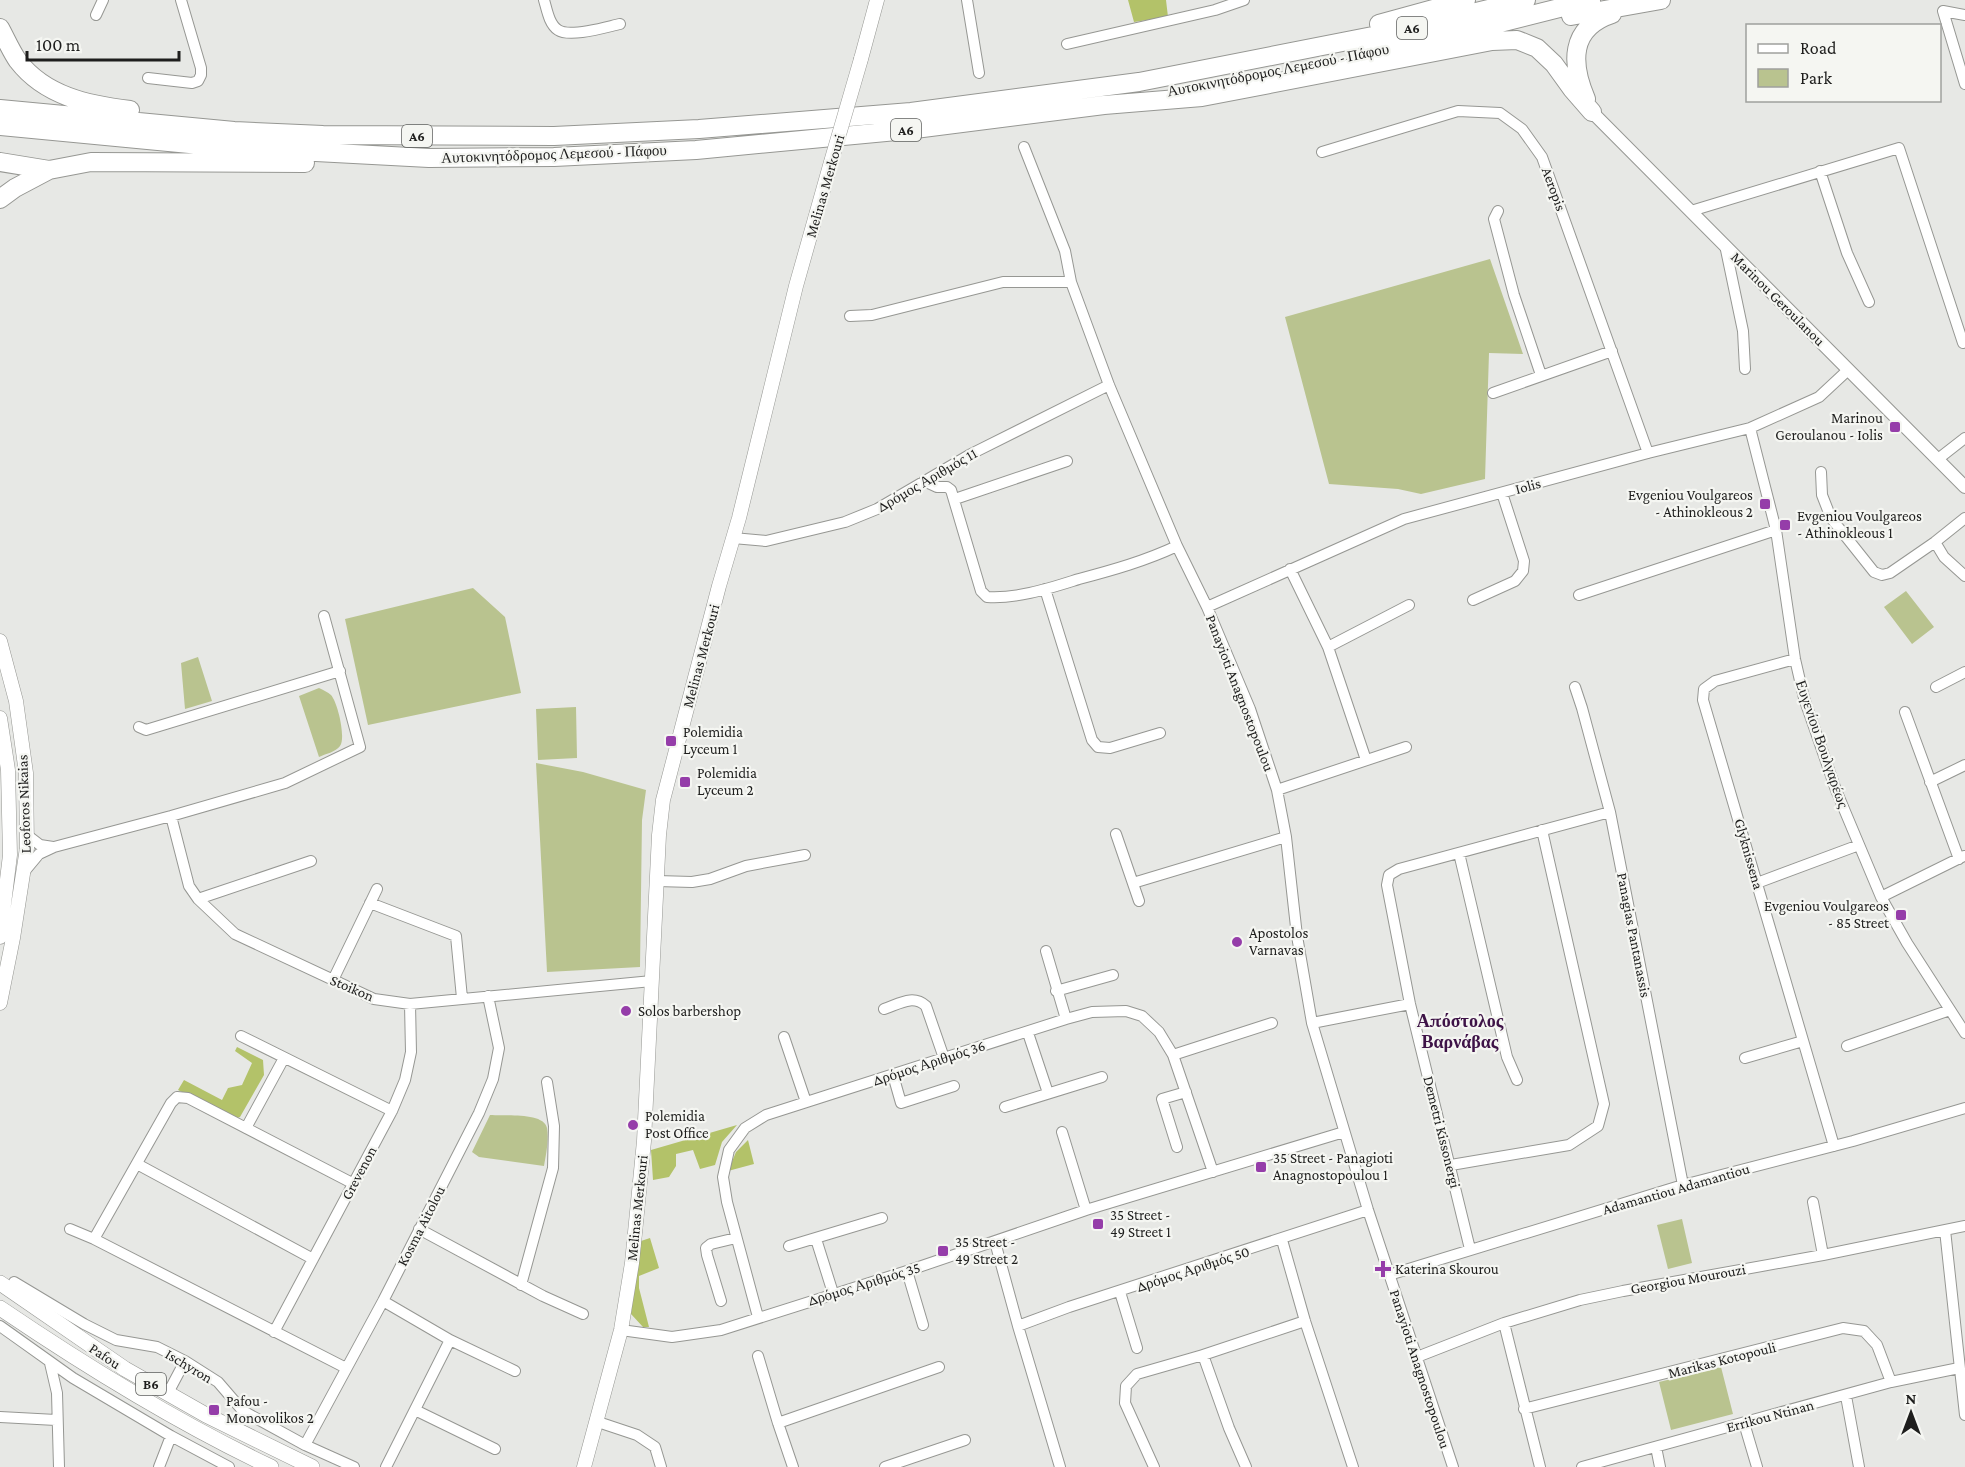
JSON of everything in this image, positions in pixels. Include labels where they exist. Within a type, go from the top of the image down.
[{"type":"highway","points":[[1298,52],[1386,22],[1466,0]]},
{"type":"highway","name":"Αυτοκινητόδρομος Λεμεσού - Πάφου","points":[[0,126],[221,147],[429,158],[554,157],[696,150],[848,136],[1298,52],[1526,0]]},
{"type":"highway","name":"Αυτοκινητόδρομος Λεμεσού - Πάφου","points":[[1104,105],[1456,34],[1591,0]]},
{"type":"highway","points":[[1456,34],[1661,0]]},
{"type":"highway","points":[[1592,112],[1579,83],[1575,62],[1578,40],[1588,27],[1608,15],[1661,0]]},
{"type":"highway","points":[[0,28],[17,59],[26,70],[63,96],[88,104],[244,122],[420,136]]},
{"type":"highway","points":[[1104,105],[1202,97],[1492,41],[1517,40],[1538,48],[1592,112]]},
{"type":"highway","name":"A6","points":[[963,115],[1104,105]]},
{"type":"highway","name":"Αυτοκινητόδρομος Λεμεσού - Πάφου","points":[[0,108],[234,131],[420,136],[554,136],[699,129],[911,112],[963,115]]},
{"type":"highway","points":[[0,200],[15,188],[49,170],[91,162],[332,164],[429,158]]},
{"type":"highway","points":[[0,162],[49,170]]},
{"type":"main road","name":"Melinas Merkouri","points":[[584,1467],[621,1330],[632,1263],[644,1142],[659,835],[663,800],[719,586],[734,538],[796,286],[877,0]]},
{"type":"main road","name":"Leoforos Nikaias","points":[[0,641],[16,701],[26,773],[27,835],[24,872],[0,1004]]},
{"type":"main road","name":"Leoforos Nikaias","points":[[0,718],[8,770],[10,855],[0,937]]},
{"type":"main road","name":"Pafou","points":[[7,1283],[125,1369],[206,1415],[312,1467]]},
{"type":"main road","name":"Pafou","points":[[0,1308],[162,1411],[272,1467]]},
{"type":"street","points":[[96,15],[103,0]]},
{"type":"street","points":[[148,78],[192,83],[198,81],[201,75],[201,68],[181,0]]},
{"type":"street","points":[[544,0],[550,21],[558,31],[571,34],[620,24]]},
{"type":"street","points":[[967,0],[979,73]]},
{"type":"street","points":[[1067,44],[1215,10],[1244,0]]},
{"type":"street","points":[[1965,15],[1943,11],[1965,84]]},
{"type":"street","name":"Aeropis","points":[[1322,152],[1458,111],[1500,113],[1522,129],[1542,157],[1647,453]]},
{"type":"street","name":"Marinou Geroulanou","points":[[1592,112],[1965,487]]},
{"type":"street","name":"Panayioti Anagnostopoulou","points":[[1024,147],[1065,251],[1071,282],[1109,385],[1177,546],[1207,607],[1250,709],[1277,790],[1286,837],[1297,936],[1312,1023],[1368,1210],[1453,1467]]},
{"type":"street","points":[[1691,211],[1899,148],[1963,343]]},
{"type":"street","points":[[1820,171],[1847,253],[1869,302]]},
{"type":"street","points":[[1498,211],[1494,219],[1514,295],[1541,375]]},
{"type":"street","points":[[1725,245],[1743,331],[1745,369]]},
{"type":"street","points":[[850,316],[872,315],[1003,282],[1071,282]]},
{"type":"street","points":[[1493,393],[1612,351]]},
{"type":"street","name":"Iolis","points":[[1207,607],[1404,519],[1647,453],[1750,428],[1819,397],[1848,370]]},
{"type":"street","name":"Δρόμος Αριθμός 11","points":[[734,538],[766,541],[845,522],[878,509],[971,454],[1109,385]]},
{"type":"street","name":"Ευγενίου Βουλγαρέως","points":[[1750,428],[1776,530],[1795,659],[1806,706],[1836,790],[1881,897],[1965,1033]]},
{"type":"street","points":[[1938,459],[1965,438]]},
{"type":"street","points":[[955,499],[1067,461]]},
{"type":"street","points":[[1821,472],[1822,495],[1831,518],[1874,572],[1882,576],[1935,542],[1965,518]]},
{"type":"street","points":[[924,481],[937,488],[947,487],[951,490],[981,591],[987,597],[997,598],[1045,589],[1149,559],[1177,546]]},
{"type":"street","points":[[1473,600],[1515,581],[1523,572],[1524,561],[1502,494]]},
{"type":"street","points":[[1579,595],[1776,530]]},
{"type":"street","points":[[1935,542],[1944,557],[1965,576]]},
{"type":"street","points":[[1290,569],[1328,647],[1366,760]]},
{"type":"street","points":[[1045,589],[1092,740],[1098,747],[1110,748],[1160,733]]},
{"type":"street","points":[[1328,647],[1409,605]]},
{"type":"street","points":[[24,872],[39,854],[54,847],[285,783],[360,747],[324,616]]},
{"type":"street","name":"Glyknissena","points":[[1795,659],[1715,681],[1704,689],[1703,700],[1834,1146]]},
{"type":"street","points":[[139,727],[146,730],[340,671]]},
{"type":"street","points":[[1936,687],[1965,672]]},
{"type":"street","name":"Panagias Pantanassis","points":[[1575,687],[1610,812],[1683,1185]]},
{"type":"street","points":[[1881,897],[1962,857],[1930,782],[1905,712]]},
{"type":"street","points":[[1277,790],[1406,747]]},
{"type":"street","points":[[1930,782],[1965,765]]},
{"type":"street","points":[[1517,1080],[1507,1057],[1459,854],[1610,812]]},
{"type":"street","name":"Stoikon","points":[[171,816],[189,886],[198,899],[235,934],[374,999],[411,1004],[652,981]]},
{"type":"street","points":[[1451,1165],[1569,1145],[1598,1126],[1604,1104],[1542,830]]},
{"type":"street","points":[[1116,834],[1139,901]]},
{"type":"street","points":[[27,835],[40,845],[54,847]]},
{"type":"street","points":[[1133,883],[1286,837]]},
{"type":"street","points":[[1757,883],[1859,845]]},
{"type":"street","name":"Demetri Kissonergi","points":[[1459,854],[1399,869],[1389,875],[1387,885],[1410,1004],[1470,1249]]},
{"type":"street","points":[[657,881],[692,882],[710,879],[746,866],[805,855]]},
{"type":"street","points":[[198,899],[311,861]]},
{"type":"street","points":[[333,981],[377,890]]},
{"type":"street","points":[[370,903],[456,936],[462,998]]},
{"type":"street","points":[[1046,951],[1065,1019]]},
{"type":"street","points":[[1056,990],[1113,975]]},
{"type":"street","name":"Kosma Aitolou","points":[[305,1445],[383,1301],[480,1113],[496,1073],[499,1048],[488,996]]},
{"type":"street","points":[[884,1009],[913,999],[920,1000],[926,1006],[944,1058]]},
{"type":"street","name":"Grevenon","points":[[274,1332],[392,1111],[405,1080],[411,1052],[411,1004]]},
{"type":"street","points":[[1312,1023],[1410,1004]]},
{"type":"street","name":"Δρόμος Αριθμός 36","points":[[758,1317],[727,1202],[723,1177],[729,1150],[745,1128],[766,1114],[1028,1033],[1065,1019],[1108,1010],[1126,1011],[1142,1016],[1159,1032],[1173,1055],[1213,1172]]},
{"type":"street","points":[[1847,1046],[1950,1010]]},
{"type":"street","points":[[1173,1055],[1272,1023]]},
{"type":"street","points":[[1028,1033],[1048,1093]]},
{"type":"street","points":[[241,1036],[392,1111]]},
{"type":"street","points":[[784,1037],[806,1102]]},
{"type":"street","points":[[1745,1058],[1803,1041]]},
{"type":"street","points":[[246,1128],[284,1058]]},
{"type":"street","points":[[893,1075],[901,1103],[954,1086]]},
{"type":"street","points":[[1005,1107],[1102,1077]]},
{"type":"street","points":[[521,1285],[553,1168],[554,1126],[547,1082]]},
{"type":"street","points":[[1176,1147],[1162,1099],[1185,1092]]},
{"type":"street","points":[[94,1239],[171,1103],[177,1097],[188,1098],[354,1184]]},
{"type":"street","name":"Adamantiou Adamantiou","points":[[1389,1275],[1683,1185],[1834,1146],[1965,1108]]},
{"type":"street","points":[[1062,1132],[1086,1210]]},
{"type":"street","name":"Δρόμος Αριθμός 35","points":[[621,1330],[672,1337],[721,1330],[907,1271],[1086,1210],[1344,1132]]},
{"type":"street","points":[[137,1164],[313,1259]]},
{"type":"street","points":[[1813,1202],[1823,1255]]},
{"type":"street","name":"Δρόμος Αριθμός 50","points":[[1018,1326],[1069,1307],[1282,1240],[1368,1210]]},
{"type":"street","points":[[789,1246],[882,1218]]},
{"type":"street","name":"Georgiou Mourouzi","points":[[1417,1357],[1504,1323],[1580,1300],[1965,1226]]},
{"type":"street","points":[[70,1229],[94,1239],[346,1368]]},
{"type":"street","points":[[419,1229],[521,1285],[584,1314]]},
{"type":"street","points":[[1945,1230],[1965,1415]]},
{"type":"street","points":[[721,1301],[706,1248],[711,1244],[736,1238]]},
{"type":"street","points":[[816,1239],[833,1293]]},
{"type":"street","points":[[1282,1240],[1305,1321],[1353,1467]]},
{"type":"street","points":[[995,1242],[1060,1467]]},
{"type":"street","points":[[907,1271],[923,1325]]},
{"type":"street","name":"Ischyron","points":[[7,1283],[116,1340],[157,1347],[185,1360],[218,1382],[243,1411],[305,1445],[354,1467]]},
{"type":"street","points":[[1120,1292],[1137,1348]]},
{"type":"street","points":[[383,1301],[450,1340],[515,1371]]},
{"type":"street","points":[[1154,1467],[1125,1403],[1126,1386],[1137,1374],[1305,1321]]},
{"type":"street","points":[[1504,1323],[1540,1467]]},
{"type":"street","points":[[0,1326],[73,1378],[171,1436],[229,1467]]},
{"type":"street","points":[[28,1327],[32,1348]]},
{"type":"street","name":"Marikas Kotopouli","points":[[1524,1409],[1843,1328],[1864,1331],[1877,1345],[1891,1382]]},
{"type":"street","points":[[386,1467],[450,1340]]},
{"type":"street","points":[[1203,1355],[1229,1428],[1246,1467]]},
{"type":"street","points":[[758,1356],[793,1467]]},
{"type":"street","points":[[168,1393],[185,1360]]},
{"type":"street","points":[[50,1363],[57,1393],[59,1467]]},
{"type":"street","points":[[778,1423],[939,1367]]},
{"type":"street","name":"Errikou Ntinan","points":[[1582,1467],[1891,1382],[1959,1368]]},
{"type":"street","points":[[57,1393],[73,1378]]},
{"type":"street","points":[[1846,1396],[1858,1467]]},
{"type":"street","points":[[415,1410],[495,1449]]},
{"type":"street","points":[[0,1417],[56,1420]]},
{"type":"street","points":[[595,1421],[637,1435],[655,1447],[661,1467]]},
{"type":"street","points":[[1744,1424],[1757,1467]]},
{"type":"street","points":[[159,1467],[171,1436]]},
{"type":"street","points":[[885,1467],[965,1440]]},
{"type":"street","points":[[1656,1447],[1660,1467]]},
{"type":"green space","points":[[1128,0],[1166,0],[1168,17],[1134,22]]},
{"type":"green space","points":[[1490,259],[1523,354],[1489,353],[1485,479],[1421,494],[1398,489],[1329,484],[1285,317]]},
{"type":"green space","points":[[473,588],[505,617],[521,693],[368,725],[345,619]]},
{"type":"green space","points":[[1906,591],[1934,627],[1912,644],[1884,607]]},
{"type":"green space","points":[[198,657],[212,701],[185,709],[181,663]]},
{"type":"green space","points":[[319,688],[334,699],[340,720],[342,742],[338,748],[319,757],[299,696]]},
{"type":"green space","points":[[576,707],[577,758],[538,760],[536,709]]},
{"type":"green space","points":[[536,763],[583,772],[646,790],[642,820],[640,967],[547,972]]},
{"type":"green space","points":[[237,1047],[263,1060],[264,1075],[240,1117],[234,1119],[178,1090],[184,1080],[222,1100],[228,1088],[242,1085],[252,1063],[235,1051]]},
{"type":"green space","points":[[490,1115],[531,1117],[544,1123],[548,1137],[544,1166],[479,1157],[472,1152]]},
{"type":"green space","points":[[737,1125],[722,1142],[715,1165],[700,1169],[693,1150],[676,1154],[676,1166],[669,1177],[653,1180],[651,1150]]},
{"type":"green space","points":[[748,1140],[754,1164],[728,1171],[736,1152]]},
{"type":"green space","points":[[1682,1219],[1692,1263],[1668,1269],[1657,1225]]},
{"type":"green space","points":[[650,1238],[659,1268],[639,1276],[639,1288],[649,1327],[643,1327],[631,1314],[636,1257],[641,1241]]},
{"type":"green space","points":[[1721,1367],[1733,1414],[1671,1430],[1659,1382]]},
{"type":"place","name":"Marinou Geroulanou - Iolis","points":[[1895,427]]},
{"type":"place","name":"Evgeniou Voulgareos - Athinokleous 2","points":[[1765,504]]},
{"type":"place","name":"Evgeniou Voulgareos - Athinokleous 1","points":[[1785,525]]},
{"type":"place","name":"Polemidia Lyceum 1","points":[[671,741]]},
{"type":"place","name":"Polemidia Lyceum 2","points":[[685,782]]},
{"type":"place","name":"Evgeniou Voulgareos - 85 Street","points":[[1901,915]]},
{"type":"place","name":"Apostolos Varnavas","points":[[1237,942]]},
{"type":"place","name":"Solos barbershop","points":[[626,1011]]},
{"type":"place","name":"Polemidia Post Office","points":[[633,1125]]},
{"type":"place","name":"35 Street - Panagioti Anagnostopoulou 1","points":[[1261,1167]]},
{"type":"place","name":"35 Street - 49 Street 1","points":[[1098,1224]]},
{"type":"place","name":"35 Street - 49 Street 2","points":[[943,1251]]},
{"type":"place","name":"Katerina Skourou","points":[[1383,1269]]},
{"type":"place","name":"Pafou - Monovolikos 2","points":[[214,1410]]},
{"type":"district","name":"Απόστολος Βαρνάβας","points":[[1460,1031]]}]
